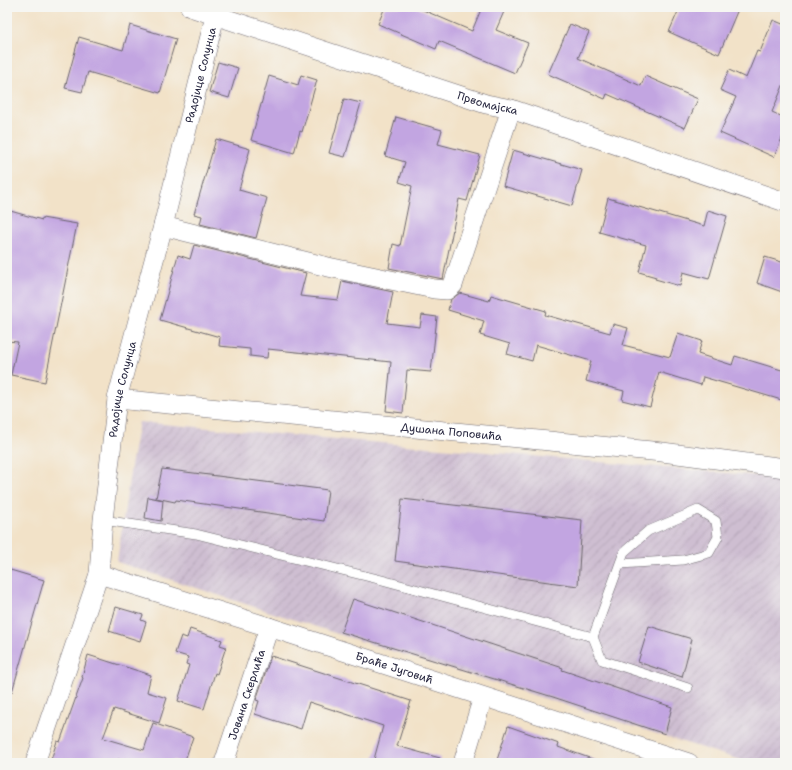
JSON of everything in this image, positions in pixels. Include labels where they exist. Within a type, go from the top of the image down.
[{"type":"street","name":"Првомајска","points":[[190,7],[486,104],[511,109],[785,202]]},
{"type":"street","name":"Радојице Солунца","points":[[35,763],[99,574],[103,520],[117,399],[163,226],[215,16]]},
{"type":"street","points":[[163,226],[336,268],[434,289],[447,290],[453,284],[511,109]]},
{"type":"street","name":"Душана Поповића","points":[[117,399],[662,452],[785,468]]},
{"type":"street","name":"Браће Југовић","points":[[99,574],[269,627],[689,763]]},
{"type":"street","name":"Јована Скерлића","points":[[224,763],[269,627]]},
{"type":"street","points":[[463,763],[483,697]]},
{"type":"lane","points":[[620,564],[683,560],[709,553],[718,537],[716,521],[698,510],[648,531],[624,552],[593,637],[602,660],[688,688]]},
{"type":"lane","points":[[103,520],[196,534],[382,580],[593,637]]},
{"type":"shaded area","points":[[139,422],[785,478],[785,763],[750,763],[341,635],[117,562]]},
{"type":"building","points":[[385,7],[416,7],[472,31],[482,7],[506,7],[496,30],[528,43],[515,73],[439,41],[436,49],[378,24]]},
{"type":"building","points":[[680,7],[739,7],[719,54],[669,32]]},
{"type":"building","points":[[773,20],[785,25],[785,81],[772,112],[785,118],[785,131],[774,157],[720,133],[736,97],[720,90],[729,70],[746,78],[757,51],[760,52]]},
{"type":"building","points":[[570,24],[589,32],[578,58],[641,86],[645,76],[698,99],[685,128],[607,94],[605,99],[548,74]]},
{"type":"building","points":[[130,25],[176,39],[160,93],[88,72],[82,92],[65,88],[79,37],[123,50]]},
{"type":"building","points":[[218,62],[238,68],[229,98],[209,92]]},
{"type":"building","points":[[301,75],[317,80],[302,132],[300,131],[294,153],[251,140],[269,76],[298,85]]},
{"type":"building","points":[[344,99],[361,103],[345,157],[329,153]]},
{"type":"building","points":[[396,117],[442,130],[438,144],[480,155],[467,201],[459,199],[443,279],[389,268],[393,244],[400,246],[412,186],[399,182],[405,162],[385,156]]},
{"type":"building","points":[[216,139],[250,149],[239,190],[267,198],[256,238],[200,224],[202,216],[194,214]]},
{"type":"building","points":[[513,150],[582,170],[572,206],[503,186]]},
{"type":"building","points":[[608,198],[704,226],[708,210],[727,216],[709,279],[683,272],[680,286],[655,279],[656,277],[639,272],[646,245],[599,232]]},
{"type":"building","points":[[7,210],[42,220],[42,218],[77,224],[45,382],[11,375],[18,342],[7,341]]},
{"type":"building","points":[[194,245],[306,273],[300,296],[338,300],[342,281],[393,292],[387,323],[420,327],[422,315],[437,317],[431,372],[407,370],[403,413],[386,411],[391,362],[268,349],[267,358],[250,356],[250,349],[219,346],[220,337],[160,320],[178,255],[190,259]]},
{"type":"building","points":[[765,257],[785,263],[785,293],[757,283]]},
{"type":"building","points":[[460,293],[489,301],[491,295],[546,311],[545,315],[610,333],[613,324],[628,328],[623,345],[670,357],[678,333],[702,341],[698,354],[732,365],[735,356],[785,371],[785,401],[703,377],[701,385],[659,372],[650,407],[622,400],[624,391],[586,381],[591,361],[536,345],[532,361],[507,354],[510,344],[480,335],[484,321],[448,310],[451,299]]},
{"type":"building","points":[[162,469],[328,490],[324,521],[176,500],[175,502],[156,498]]},
{"type":"building","points":[[148,497],[163,500],[161,521],[145,518]]},
{"type":"building","points":[[402,499],[582,520],[578,586],[395,561]]},
{"type":"building","points":[[7,569],[44,580],[12,692],[7,692]]},
{"type":"building","points":[[353,599],[563,668],[562,670],[672,707],[665,734],[553,697],[341,632]]},
{"type":"building","points":[[116,607],[143,615],[141,620],[146,622],[140,641],[109,631]]},
{"type":"building","points":[[649,626],[692,639],[682,677],[638,662]]},
{"type":"building","points":[[190,629],[222,640],[220,645],[226,647],[217,674],[215,673],[204,709],[178,701],[189,665],[186,664],[188,657],[175,653],[181,636],[187,638]]},
{"type":"building","points":[[88,655],[151,675],[147,692],[167,698],[159,723],[114,709],[103,738],[144,750],[153,723],[193,737],[184,763],[172,760],[172,763],[131,763],[118,759],[117,763],[50,763],[57,741],[60,742],[83,678]]},
{"type":"building","points":[[271,656],[411,701],[397,746],[440,758],[439,763],[373,763],[383,726],[309,702],[301,729],[255,714],[259,701],[256,700]]},
{"type":"building","points":[[508,726],[559,744],[558,747],[598,761],[597,763],[496,763]]}]
